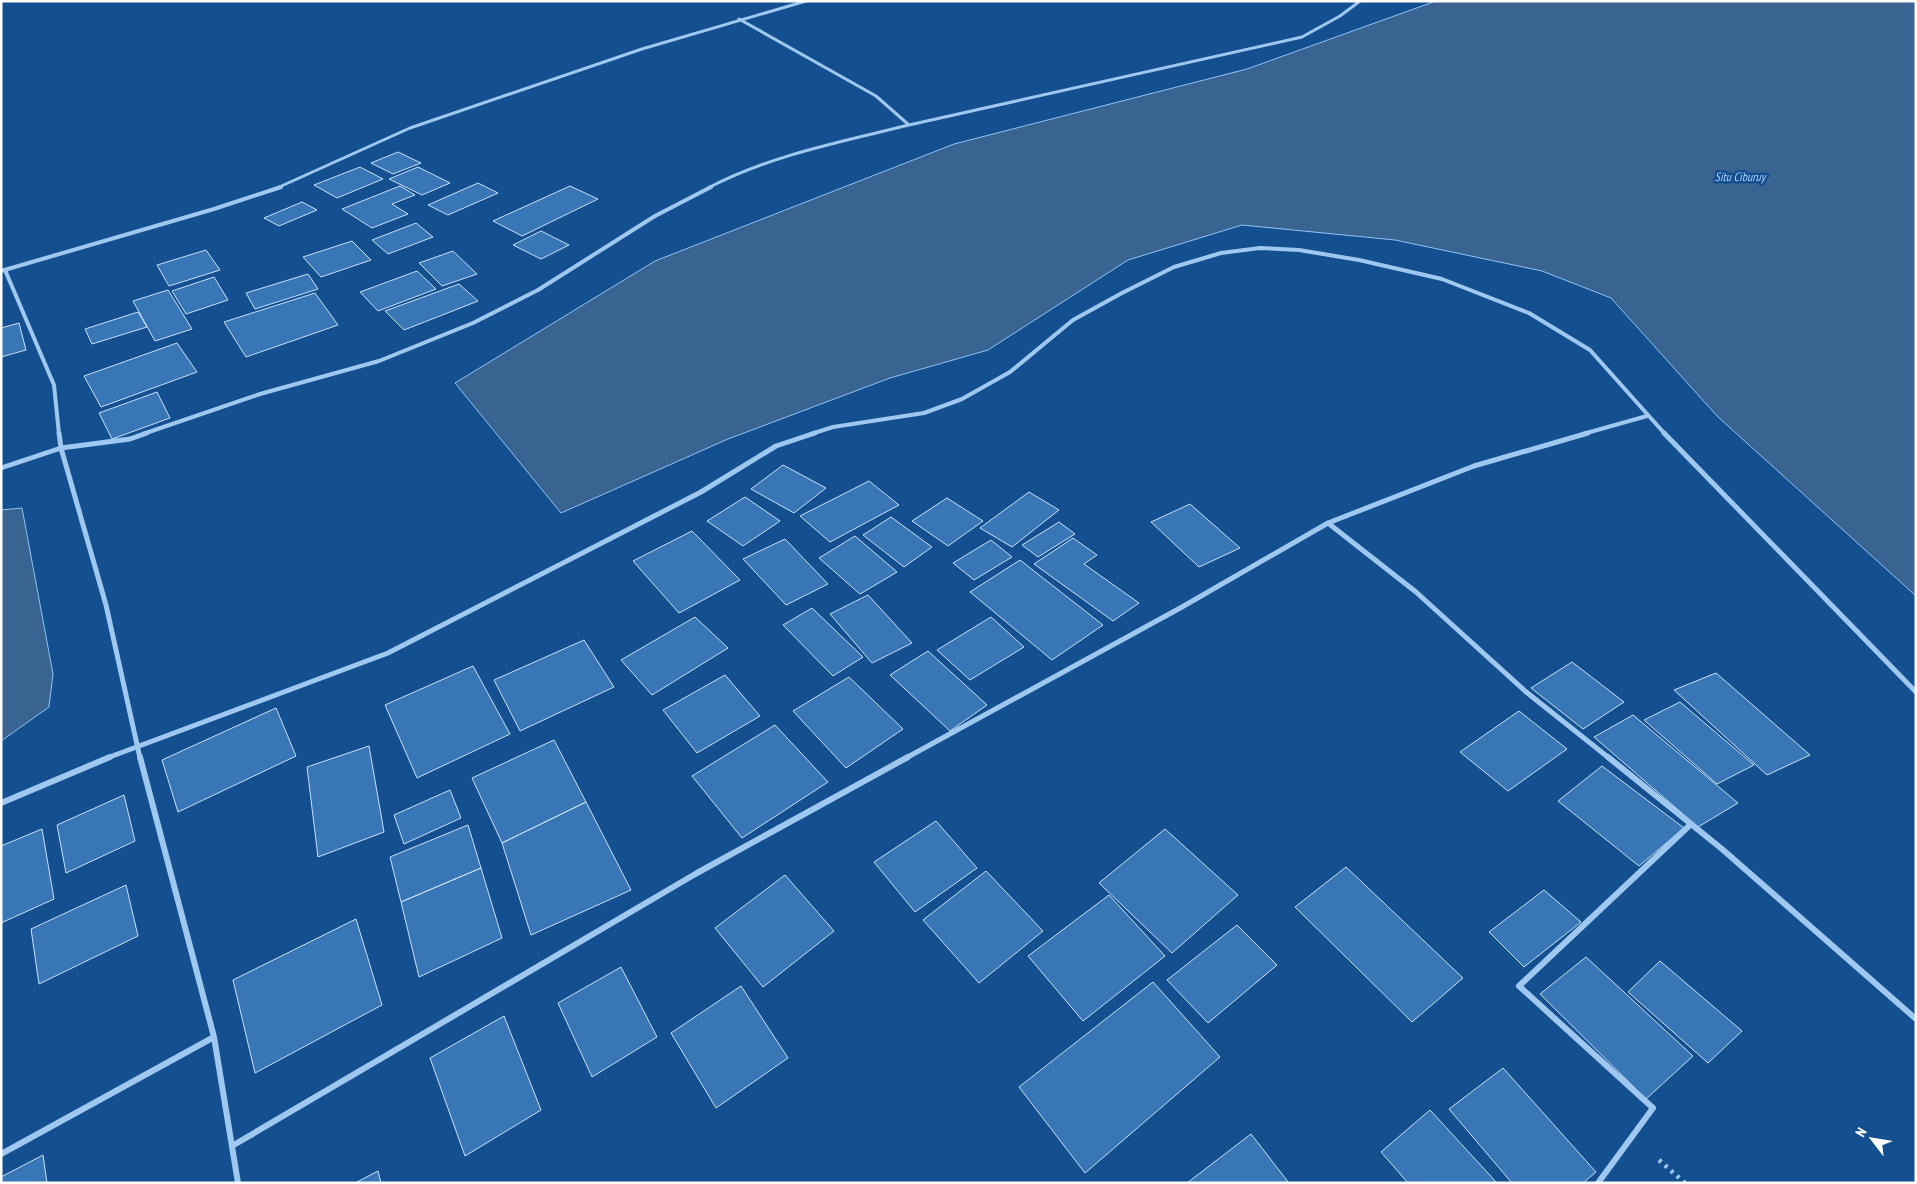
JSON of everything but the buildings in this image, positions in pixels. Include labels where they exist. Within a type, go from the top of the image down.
[{"type":"street","points":[[238,1183],[214,1037],[137,746],[106,606],[61,448],[54,385],[3,271],[214,209],[292,183],[410,128],[642,49],[739,19],[806,1]]},
{"type":"street","points":[[1,468],[61,448],[130,439],[260,394],[380,361],[473,323],[538,290],[595,252],[655,216],[731,176],[796,153],[910,125],[1302,37],[1340,16],[1360,1]]},
{"type":"street","points":[[739,19],[876,96],[910,125]]},
{"type":"street","points":[[1,803],[137,746],[388,653],[701,492],[776,446],[833,427],[924,412],[962,399],[1010,372],[1073,320],[1174,267],[1221,253],[1260,248],[1299,250],[1359,260],[1442,279],[1529,313],[1590,350],[1647,416],[1916,692]]},
{"type":"street","points":[[232,1146],[698,873],[1182,607],[1328,523],[1474,466],[1647,416]]},
{"type":"street","points":[[1328,523],[1416,592],[1525,691],[1691,824],[1831,943],[1916,1019]]},
{"type":"street","points":[[1598,1183],[1652,1108],[1519,986],[1691,824]]},
{"type":"street","points":[[1,1154],[214,1037]]},
{"type":"water","name":"Situ Ciburuy","points":[[1436,1],[1916,1],[1916,596],[1717,416],[1611,298],[1542,271],[1395,240],[1242,225],[1128,260],[988,350],[890,378],[728,439],[561,513],[455,383],[655,261],[954,144],[1247,69]]},
{"type":"water","points":[[22,508],[53,674],[49,707],[1,741],[1,510]]}]
